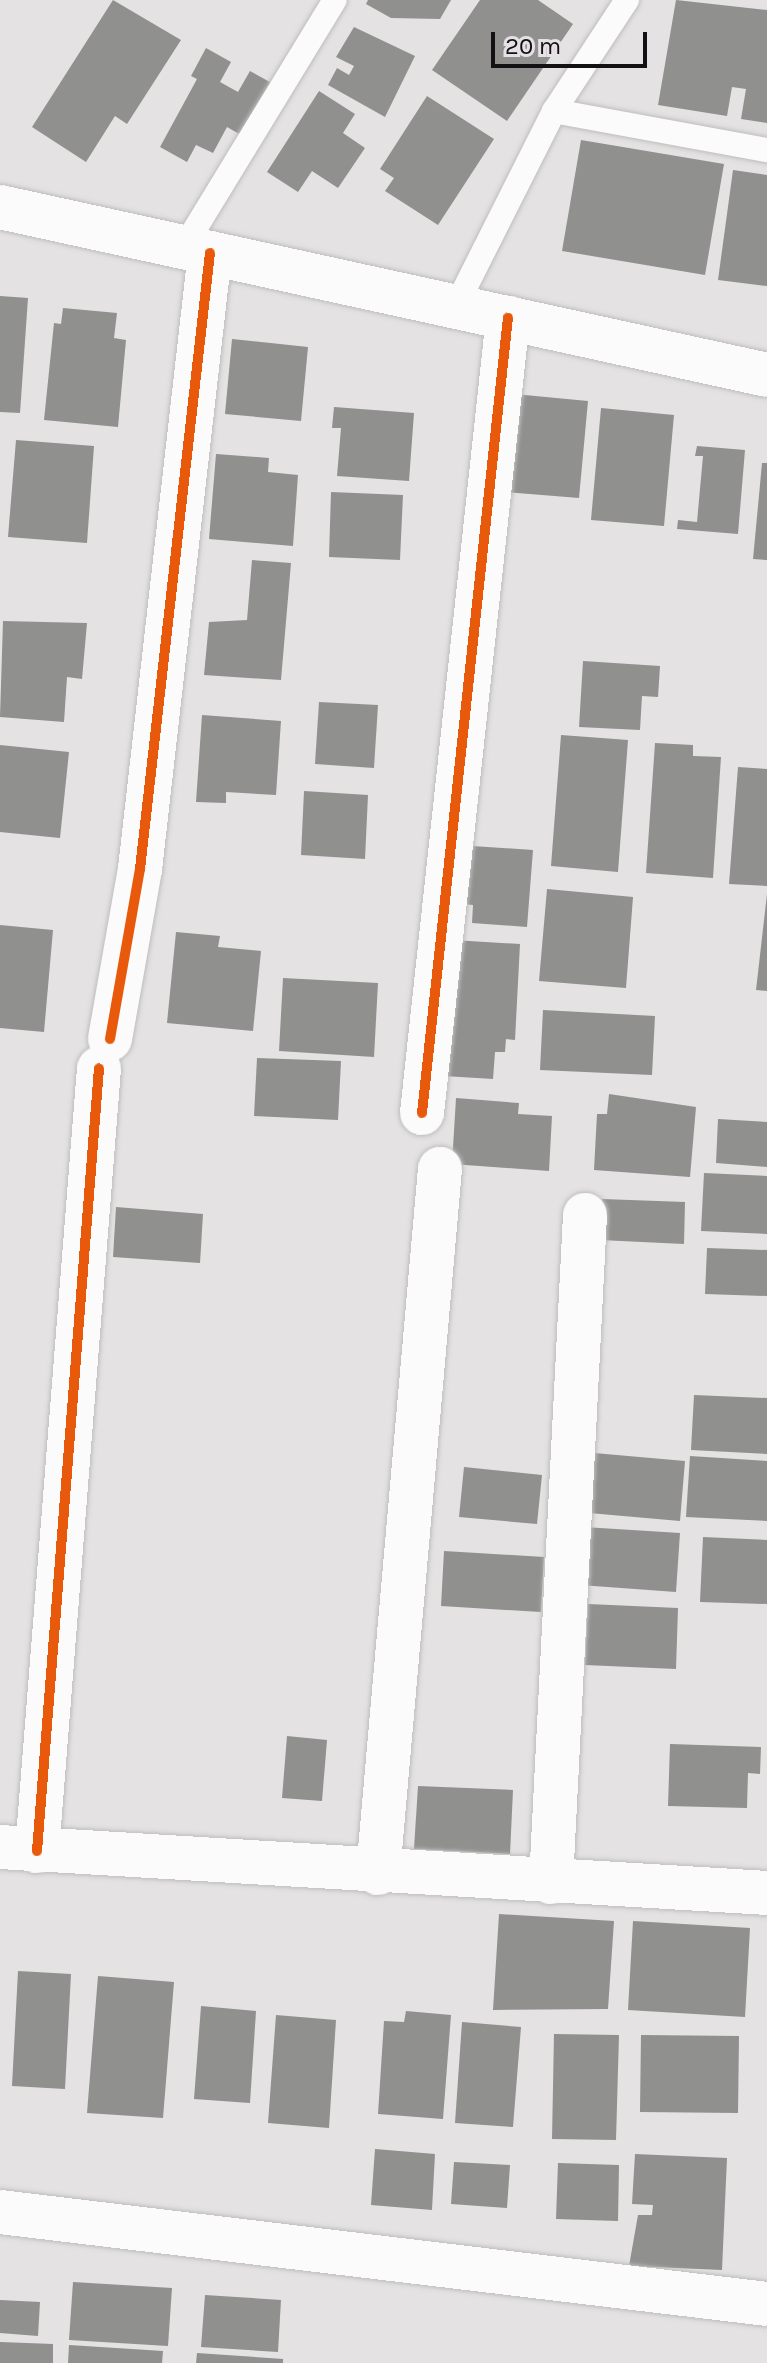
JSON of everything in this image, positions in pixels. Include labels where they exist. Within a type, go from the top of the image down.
[{"type":"street","points":[[0,207],[767,375]]},
{"type":"street","points":[[197,250],[140,869],[104,1054],[18,1849],[378,1873],[767,1893]]},
{"type":"street","points":[[422,1113],[508,318]]},
{"type":"street","points":[[378,1873],[440,1169]]},
{"type":"street","points":[[551,1882],[585,1215]]},
{"type":"street","points":[[0,2212],[767,2304]]},
{"type":"lane","points":[[197,250],[335,0]]},
{"type":"lane","points":[[455,308],[554,111],[627,0]]},
{"type":"lane","points":[[554,111],[767,150]]},
{"type":"building","points":[[113,0],[181,40],[127,124],[115,116],[86,162],[32,127]]},
{"type":"building","points":[[368,0],[451,0],[440,19],[391,18],[366,4]]},
{"type":"building","points":[[480,0],[538,0],[573,24],[507,121],[432,70]]},
{"type":"building","points":[[676,0],[767,10],[767,123],[741,119],[746,89],[732,87],[727,116],[658,105]]},
{"type":"building","points":[[354,27],[415,56],[385,117],[328,85],[337,68],[349,75],[354,66],[336,57]]},
{"type":"building","points":[[206,48],[231,62],[220,82],[238,92],[250,71],[277,86],[248,139],[227,127],[213,153],[196,145],[187,162],[160,147],[197,79],[191,76]]},
{"type":"building","points":[[319,91],[355,114],[343,133],[365,148],[338,188],[312,171],[298,192],[267,172]]},
{"type":"building","points":[[427,96],[494,139],[438,225],[385,191],[394,178],[380,169]]},
{"type":"building","points":[[581,140],[724,164],[705,275],[562,251]]},
{"type":"building","points":[[733,170],[767,175],[767,286],[718,280]]},
{"type":"building","points":[[0,296],[28,298],[20,413],[0,412]]},
{"type":"building","points":[[63,308],[117,313],[114,338],[126,340],[118,427],[44,420],[54,323],[61,324]]},
{"type":"building","points":[[232,339],[308,347],[301,421],[225,414]]},
{"type":"building","points":[[514,394],[588,401],[579,498],[506,492]]},
{"type":"building","points":[[334,407],[414,413],[409,481],[337,476],[341,428],[332,428]]},
{"type":"building","points":[[601,408],[674,415],[664,526],[591,520]]},
{"type":"building","points":[[16,440],[94,446],[87,543],[8,537]]},
{"type":"building","points":[[697,446],[745,450],[738,534],[677,529],[678,520],[697,522],[703,456],[695,456]]},
{"type":"building","points":[[216,454],[269,458],[268,472],[298,475],[293,546],[209,539]]},
{"type":"building","points":[[762,463],[767,463],[767,560],[753,559]]},
{"type":"building","points":[[331,492],[403,495],[400,560],[329,557]]},
{"type":"building","points":[[252,560],[291,563],[281,680],[204,675],[209,622],[247,620]]},
{"type":"building","points":[[3,621],[87,623],[82,679],[67,677],[64,722],[0,717]]},
{"type":"building","points":[[583,661],[660,666],[658,697],[642,696],[640,730],[579,727]]},
{"type":"building","points":[[319,702],[378,705],[374,768],[315,764]]},
{"type":"building","points":[[202,715],[281,721],[276,795],[226,792],[226,803],[196,802]]},
{"type":"building","points":[[561,735],[628,740],[618,872],[551,866]]},
{"type":"building","points":[[655,743],[693,745],[693,756],[721,757],[713,878],[646,873]]},
{"type":"building","points":[[0,745],[69,752],[60,838],[0,832]]},
{"type":"building","points":[[738,767],[767,769],[767,886],[729,884]]},
{"type":"building","points":[[304,791],[368,795],[365,859],[301,855]]},
{"type":"building","points":[[457,845],[533,850],[527,927],[472,923],[473,905],[453,903]]},
{"type":"building","points":[[547,889],[633,897],[626,988],[539,981]]},
{"type":"building","points":[[767,894],[767,991],[756,990]]},
{"type":"building","points":[[0,925],[53,930],[44,1032],[0,1028]]},
{"type":"building","points":[[176,932],[220,936],[218,947],[261,951],[253,1031],[167,1023]]},
{"type":"building","points":[[452,940],[520,944],[515,1040],[506,1039],[505,1052],[495,1052],[493,1079],[444,1076]]},
{"type":"building","points":[[283,978],[378,983],[374,1057],[279,1051]]},
{"type":"building","points":[[543,1010],[655,1016],[652,1075],[540,1070]]},
{"type":"building","points":[[257,1058],[341,1061],[338,1120],[254,1116]]},
{"type":"building","points":[[609,1094],[696,1107],[690,1177],[594,1170],[597,1114],[607,1114]]},
{"type":"building","points":[[456,1098],[519,1103],[518,1114],[552,1116],[549,1171],[452,1164]]},
{"type":"building","points":[[718,1119],[767,1122],[767,1167],[716,1163]]},
{"type":"building","points":[[704,1173],[767,1176],[767,1234],[701,1231]]},
{"type":"building","points":[[602,1199],[685,1202],[684,1244],[600,1240]]},
{"type":"building","points":[[116,1207],[203,1214],[200,1263],[113,1257]]},
{"type":"building","points":[[707,1248],[767,1250],[767,1296],[705,1294]]},
{"type":"building","points":[[694,1395],[767,1398],[767,1454],[691,1450]]},
{"type":"building","points":[[594,1453],[685,1461],[680,1521],[589,1513]]},
{"type":"building","points":[[690,1456],[767,1461],[767,1521],[686,1517]]},
{"type":"building","points":[[464,1467],[542,1475],[537,1524],[459,1517]]},
{"type":"building","points":[[584,1527],[680,1533],[676,1592],[580,1585]]},
{"type":"building","points":[[703,1537],[767,1540],[767,1604],[700,1602]]},
{"type":"building","points":[[444,1551],[544,1557],[541,1612],[441,1606]]},
{"type":"building","points":[[588,1604],[678,1608],[676,1669],[585,1665]]},
{"type":"building","points":[[287,1736],[327,1740],[322,1801],[282,1798]]},
{"type":"building","points":[[670,1744],[761,1747],[760,1774],[748,1773],[747,1808],[668,1806]]},
{"type":"building","points":[[418,1786],[513,1790],[510,1854],[414,1849]]},
{"type":"building","points":[[499,1914],[614,1921],[608,2009],[493,2010]]},
{"type":"building","points":[[633,1921],[750,1928],[745,2017],[628,2010]]},
{"type":"building","points":[[18,1971],[71,1974],[65,2089],[12,2086]]},
{"type":"building","points":[[98,1976],[174,1982],[163,2118],[87,2113]]},
{"type":"building","points":[[201,2006],[256,2011],[250,2103],[194,2099]]},
{"type":"building","points":[[406,2011],[451,2015],[443,2119],[378,2114],[384,2021],[404,2022]]},
{"type":"building","points":[[276,2015],[336,2020],[329,2128],[268,2123]]},
{"type":"building","points":[[462,2022],[521,2027],[513,2127],[455,2123]]},
{"type":"building","points":[[554,2034],[619,2035],[616,2140],[552,2139]]},
{"type":"building","points":[[641,2035],[739,2036],[738,2113],[640,2112]]},
{"type":"building","points":[[375,2149],[435,2154],[432,2210],[371,2205]]},
{"type":"building","points":[[635,2154],[727,2158],[722,2270],[629,2266],[638,2215],[652,2215],[653,2205],[632,2204]]},
{"type":"building","points":[[454,2162],[510,2165],[507,2208],[451,2204]]},
{"type":"building","points":[[558,2163],[619,2165],[618,2221],[556,2219]]},
{"type":"building","points":[[73,2282],[172,2288],[168,2346],[69,2340]]},
{"type":"building","points":[[205,2295],[281,2300],[278,2352],[201,2347]]},
{"type":"building","points":[[0,2300],[40,2302],[38,2336],[0,2333]]},
{"type":"building","points":[[0,2342],[53,2344],[53,2363],[0,2363]]},
{"type":"building","points":[[69,2345],[163,2351],[162,2363],[68,2363]]},
{"type":"building","points":[[197,2353],[283,2359],[283,2363],[196,2363]]},
{"type":"cycle path","points":[[110,1039],[140,869],[210,253]]},
{"type":"cycle path","points":[[422,1113],[508,318]]},
{"type":"cycle path","points":[[37,1851],[99,1068]]}]
